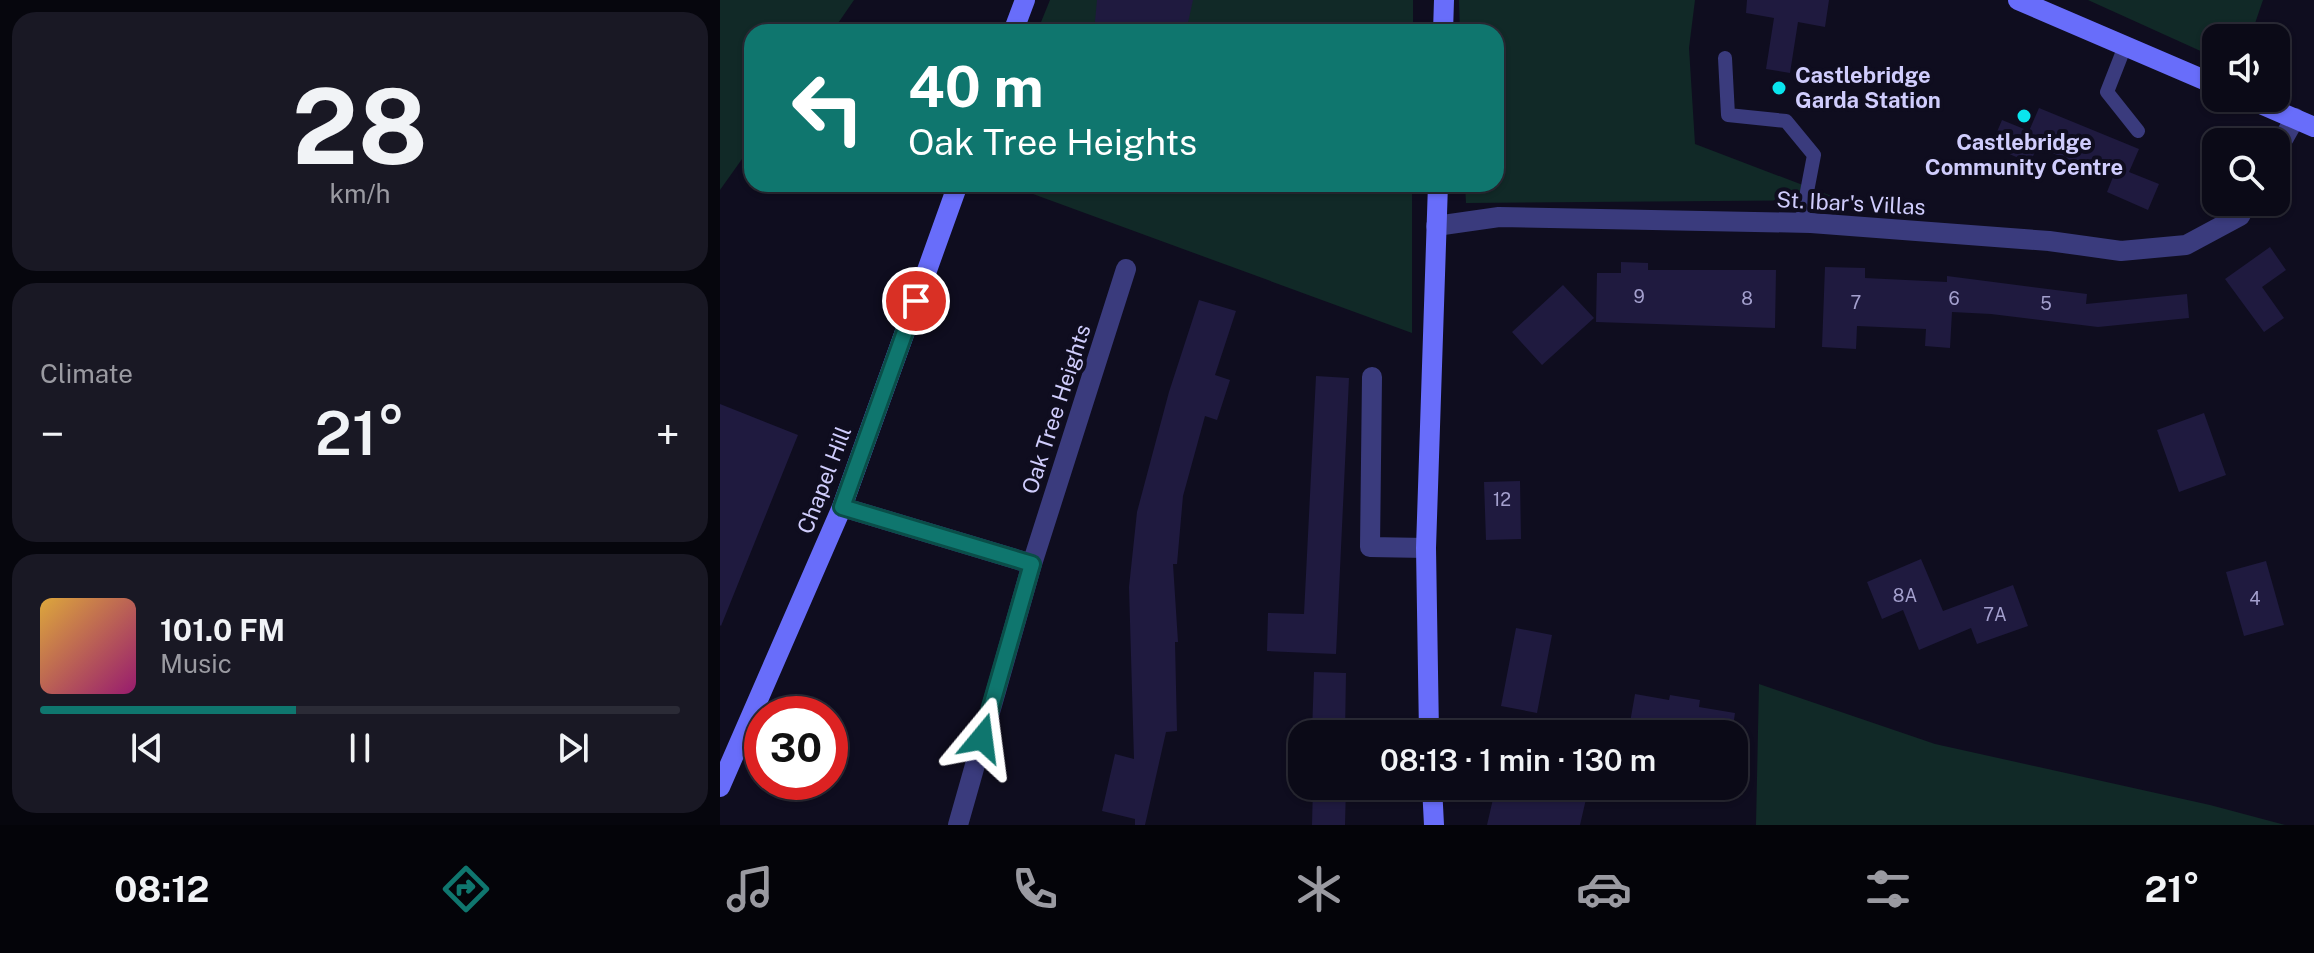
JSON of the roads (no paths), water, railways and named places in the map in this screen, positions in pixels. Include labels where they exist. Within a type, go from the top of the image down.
[{"type":"street","points":[[1016,24],[1025,0]]},
{"type":"street","points":[[1443,24],[1444,0]]},
{"type":"street","points":[[2018,0],[2202,79]]},
{"type":"street","points":[[2279,112],[2304,123],[2290,138]]},
{"type":"street","name":"Chapel Hill","points":[[720,786],[842,507],[955,192]]},
{"type":"street","points":[[1429,720],[1426,548],[1438,192]]},
{"type":"street","name":"St. Ibar's Villas","points":[[1436,226],[1499,217],[1801,223],[2049,241],[2121,251],[2186,245],[2240,216]]},
{"type":"street","name":"Oak Tree Heights","points":[[958,825],[1032,564],[1126,269]]},
{"type":"street","points":[[1372,377],[1370,547],[1426,548]]},
{"type":"street","points":[[842,507],[1032,564]]},
{"type":"street","points":[[1433,800],[1434,825]]},
{"type":"lane","points":[[2125,46],[2107,92],[2138,131]]},
{"type":"lane","points":[[1725,58],[1728,115],[1786,121],[1814,155],[1801,223]]},
{"type":"place","name":"Castlebridge Garda Station","points":[[1779,88]]},
{"type":"place","name":"Castlebridge Community Centre","points":[[2024,116]]}]
